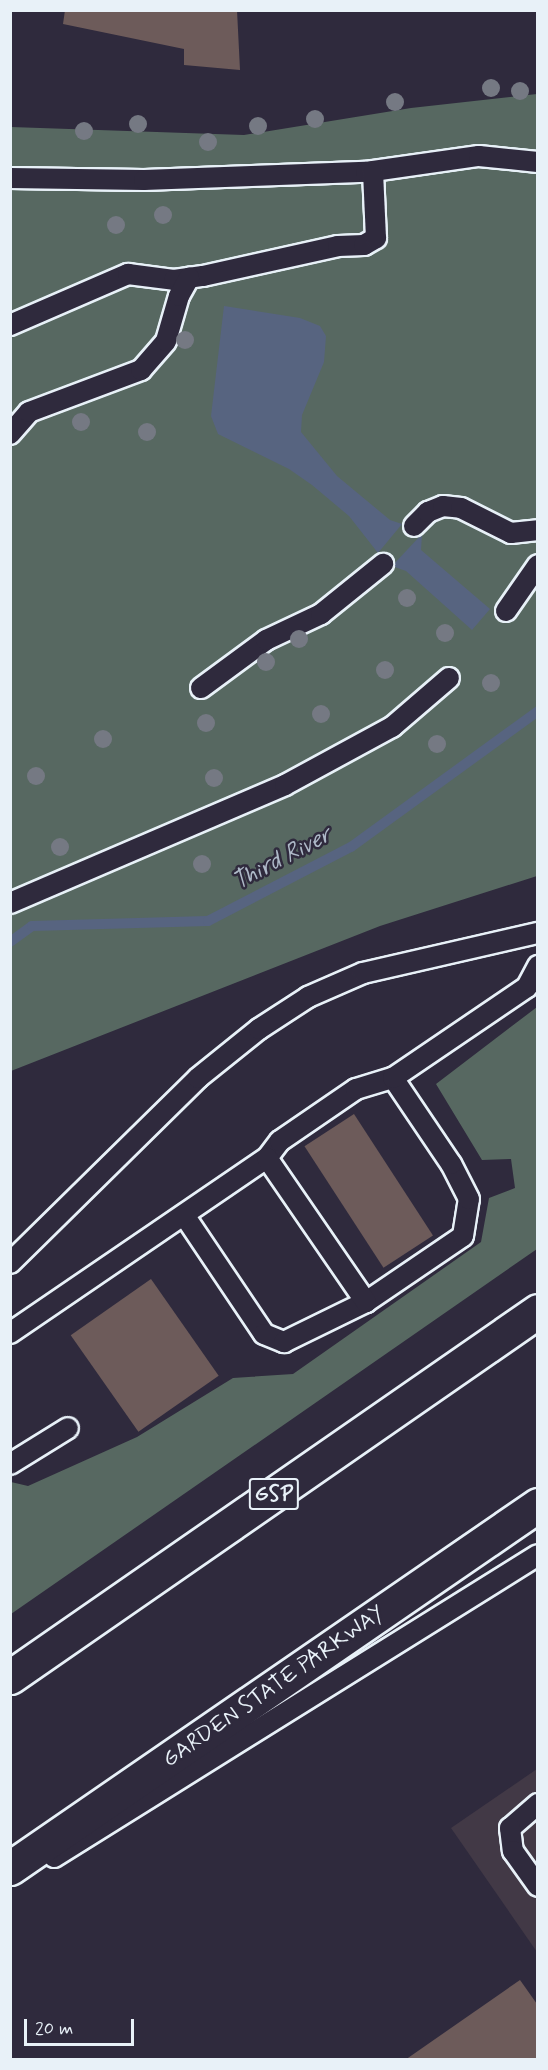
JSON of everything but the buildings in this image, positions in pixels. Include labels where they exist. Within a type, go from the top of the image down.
[{"type":"highway","name":"GSP","points":[[10,1677],[537,1311]]},
{"type":"highway","name":"GARDEN STATE PARKWAY","points":[[10,1868],[537,1506]]},
{"type":"lane","points":[[10,178],[155,180],[373,171],[479,156],[537,162]]},
{"type":"lane","points":[[10,326],[128,274],[189,278],[338,246],[364,245],[376,238],[373,171]]},
{"type":"lane","points":[[10,434],[29,412],[141,370],[166,341],[179,296],[189,278]]},
{"type":"lane","points":[[414,526],[428,512],[443,506],[461,508],[511,533],[537,530]]},
{"type":"lane","points":[[201,688],[266,640],[321,614],[382,564]]},
{"type":"lane","points":[[506,610],[537,565]]},
{"type":"lane","points":[[10,903],[295,780],[392,727],[449,678]]},
{"type":"lane","points":[[10,1263],[198,1078],[259,1029],[308,996],[363,973],[537,933]]},
{"type":"lane","points":[[10,1333],[267,1158],[280,1141],[356,1089],[393,1078],[526,987],[537,966]]},
{"type":"lane","points":[[184,1215],[264,1334],[284,1342],[366,1302],[463,1236],[469,1199],[451,1164],[393,1078]]},
{"type":"lane","points":[[267,1158],[366,1302]]},
{"type":"lane","points":[[10,1464],[68,1428]]},
{"type":"lane","points":[[10,1884],[537,1555]]},
{"type":"lane","points":[[537,1804],[510,1828],[513,1851],[537,1886]]},
{"type":"shaded area","points":[[537,1769],[537,1952],[451,1828]]},
{"type":"green space","points":[[537,94],[537,876],[380,926],[11,1071],[11,127],[244,135],[411,108]]},
{"type":"green space","points":[[537,1007],[537,1249],[11,1614],[11,1482],[28,1486],[137,1437],[233,1378],[293,1374],[481,1242],[489,1198],[515,1188],[511,1159],[482,1160],[436,1084]]},
{"type":"water","points":[[224,306],[300,318],[320,326],[326,336],[324,362],[302,415],[301,432],[337,476],[390,520],[402,524],[378,553],[349,516],[312,485],[289,469],[218,434],[211,416]]},
{"type":"water","points":[[422,534],[421,550],[490,609],[472,630],[406,571],[392,566]]},
{"type":"waterway","name":"Third River","points":[[10,942],[32,926],[208,921],[351,847],[538,711]]}]
